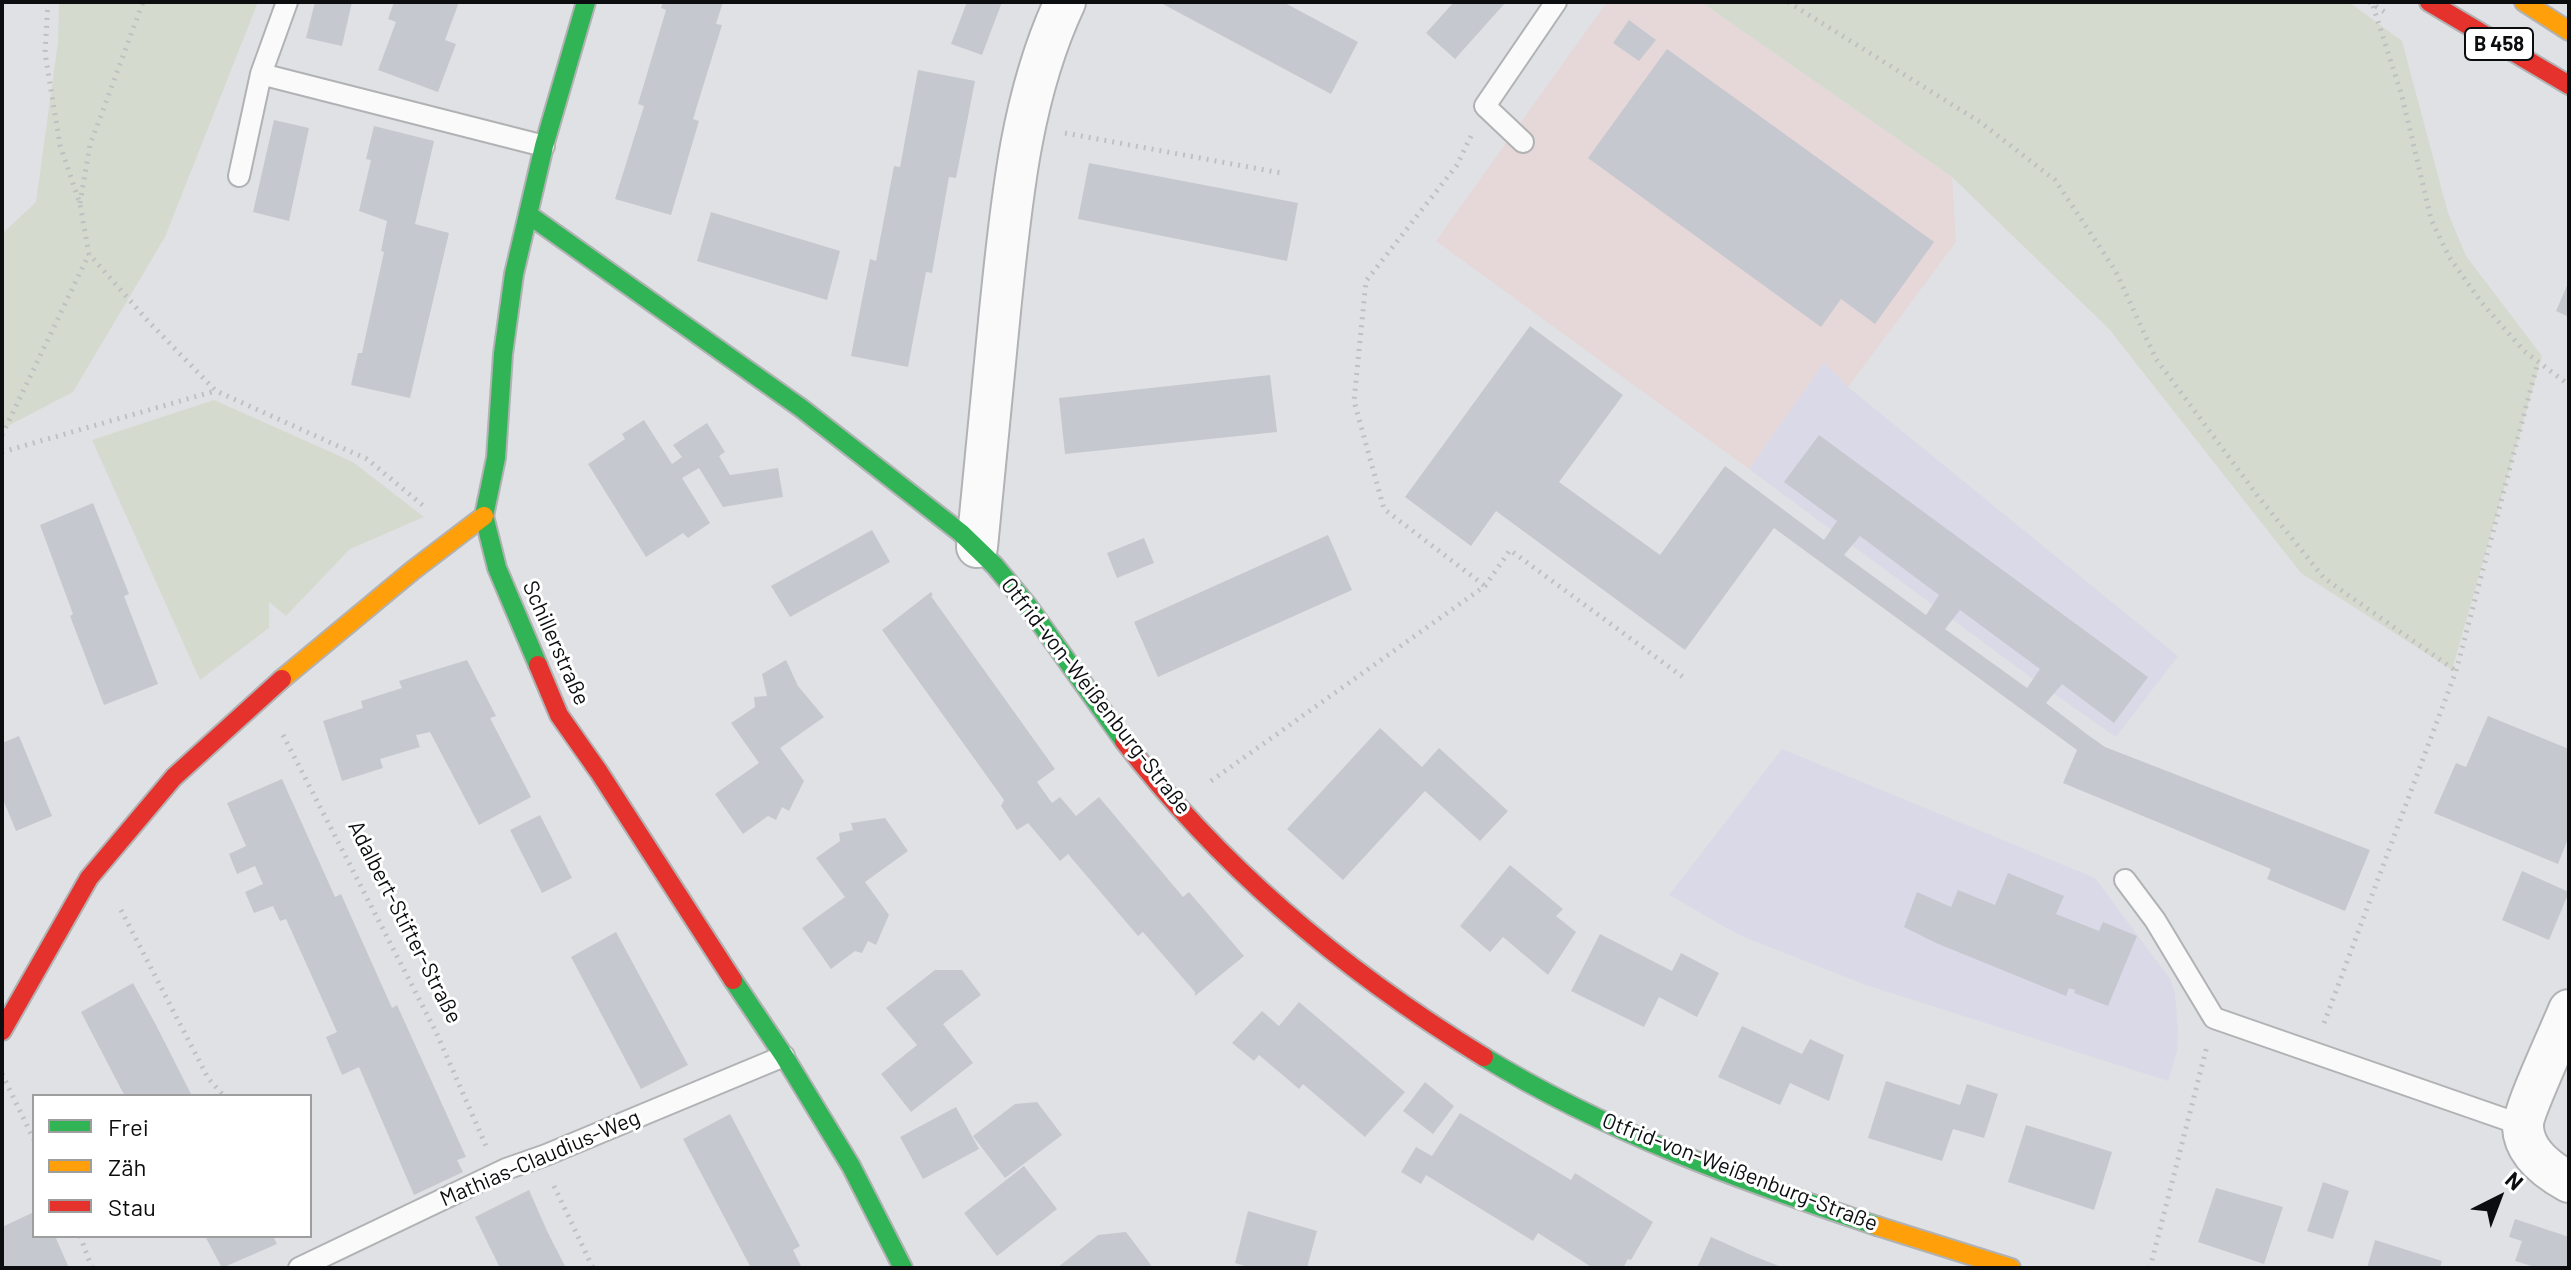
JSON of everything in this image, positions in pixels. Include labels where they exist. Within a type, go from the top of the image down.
[{"type":"street","name":"Schillerstraße","points":[[586,2],[544,146],[514,274],[504,340],[496,458],[484,516],[497,568],[559,715],[784,1056],[858,1179],[903,1268]]},
{"type":"street","points":[[977,547],[1008,240],[1024,125],[1042,59],[1065,2]]},
{"type":"street","name":"B 458","points":[[2429,2],[2569,85]]},
{"type":"street","name":"B 458","points":[[2524,2],[2569,31]]},
{"type":"street","name":"Otfrid-von-Weißenburg-Straße","points":[[529,215],[781,393],[977,547],[1051,634],[1102,712],[1178,804],[1238,870],[1308,932],[1439,1029],[1517,1076],[1589,1114],[1727,1172],[2011,1268]]},
{"type":"street","points":[[2,1031],[89,878],[174,777],[262,695],[484,516]]},
{"type":"street","points":[[2569,1010],[2522,1125],[2528,1146],[2548,1170],[2569,1182]]},
{"type":"lane","points":[[239,176],[261,74],[287,2]]},
{"type":"lane","points":[[1523,142],[1485,106],[1556,2]]},
{"type":"lane","points":[[261,74],[544,146]]},
{"type":"lane","points":[[2125,880],[2155,920],[2214,1018],[2522,1125]]},
{"type":"lane","name":"Mathias-Claudius-Weg","points":[[299,1268],[506,1169],[784,1056]]},
{"type":"path","points":[[48,2],[45,53],[60,145],[80,204],[89,254],[216,391],[367,459],[459,535]]},
{"type":"path","points":[[80,204],[90,145],[143,2]]},
{"type":"path","points":[[1788,2],[1980,122],[2055,180],[2115,270],[2156,359],[2257,495],[2324,578],[2456,671]]},
{"type":"path","points":[[2369,2],[2373,6],[2402,96],[2431,219],[2449,257],[2482,303],[2524,351],[2569,385]]},
{"type":"path","points":[[1485,106],[1457,165],[1366,281],[1354,401],[1384,509],[1485,586]]},
{"type":"path","points":[[1024,125],[1281,173]]},
{"type":"path","points":[[2,435],[89,254]]},
{"type":"path","points":[[2312,1054],[2456,671],[2538,362]]},
{"type":"path","points":[[2,452],[216,391]]},
{"type":"path","points":[[1178,804],[1485,586],[1510,550],[1687,680]]},
{"type":"path","name":"Adalbert-Stifter-Straße","points":[[262,695],[436,1032],[488,1151],[506,1169]]},
{"type":"path","points":[[89,878],[120,909],[208,1078],[222,1094]]},
{"type":"path","points":[[2150,1268],[2214,1018]]},
{"type":"path","points":[[2,1073],[32,1136]]},
{"type":"path","points":[[546,1155],[552,1182],[593,1268]]},
{"type":"path","points":[[81,1238],[92,1268]]},
{"type":"shaded area","points":[[59,2],[258,2],[165,237],[73,392],[2,429],[2,234],[36,202],[58,42]]},
{"type":"shaded area","points":[[1607,2],[1701,2],[1952,177],[1956,242],[1848,387],[1824,363],[1749,469],[1436,241]]},
{"type":"shaded area","points":[[1701,2],[2349,2],[2402,41],[2448,213],[2466,256],[2542,356],[2452,670],[2301,573],[2109,329],[1952,177]]},
{"type":"shaded area","points":[[1824,363],[1848,387],[2178,656],[2116,737],[1749,469]]},
{"type":"shaded area","points":[[214,400],[353,462],[424,517],[350,549],[286,616],[269,602],[269,628],[200,680],[92,440]]},
{"type":"shaded area","points":[[1782,749],[2095,878],[2170,979],[2175,993],[2178,1030],[2177,1051],[2168,1081],[1866,985],[1739,935],[1669,895]]},
{"type":"building","points":[[315,2],[352,2],[342,46],[306,38]]},
{"type":"building","points":[[394,2],[459,2],[445,40],[456,44],[438,92],[378,70],[396,22],[388,19]]},
{"type":"building","points":[[663,2],[723,2],[716,24],[722,25],[693,119],[699,121],[671,215],[615,199],[644,106],[638,104],[666,10],[661,8]]},
{"type":"building","points":[[967,2],[1002,2],[982,55],[951,44]]},
{"type":"building","points":[[1159,2],[1283,2],[1358,42],[1331,94]]},
{"type":"building","points":[[1454,2],[1506,2],[1455,59],[1426,33]]},
{"type":"building","points":[[1629,20],[1656,40],[1639,61],[1613,43]]},
{"type":"building","points":[[1667,49],[1934,242],[1875,324],[1841,299],[1821,327],[1588,158]]},
{"type":"building","points":[[918,70],[975,81],[956,178],[949,177],[932,273],[926,272],[908,367],[851,356],[870,259],[876,261],[894,166],[900,167]]},
{"type":"building","points":[[274,120],[309,128],[289,221],[253,212]]},
{"type":"building","points":[[374,126],[434,141],[415,224],[449,233],[410,398],[351,385],[358,353],[362,353],[384,252],[381,251],[387,221],[359,211],[371,160],[366,159]]},
{"type":"building","points":[[1089,163],[1298,203],[1287,261],[1078,219]]},
{"type":"building","points":[[711,212],[840,251],[827,300],[697,261]]},
{"type":"building","points":[[2569,281],[2569,317],[2556,311]]},
{"type":"building","points":[[1530,326],[1623,395],[1559,482],[1660,555],[1725,466],[1824,540],[1837,521],[1784,482],[1819,435],[2148,677],[2114,723],[2062,684],[2046,703],[2088,735],[2105,747],[2370,850],[2345,911],[2267,879],[2271,869],[2063,783],[2077,750],[1774,528],[1685,650],[1496,511],[1471,546],[1405,497]],"holes":[[[1860,536],[1939,595],[1926,615],[1844,555]],[[1960,610],[2040,669],[2027,688],[1945,629]]]},
{"type":"building","points":[[1270,375],[1277,432],[1065,454],[1059,398]]},
{"type":"building","points":[[644,420],[672,464],[682,457],[673,445],[707,423],[725,452],[719,456],[730,475],[778,468],[783,497],[723,507],[699,468],[682,478],[710,523],[688,538],[683,533],[646,557],[588,464],[625,439],[622,434]]},
{"type":"building","points":[[93,503],[129,594],[124,596],[158,684],[104,705],[40,525]]},
{"type":"building","points":[[872,530],[890,562],[790,617],[771,586]]},
{"type":"building","points":[[1328,535],[1352,590],[1158,677],[1134,622]]},
{"type":"building","points":[[1144,538],[1154,563],[1117,578],[1107,553]]},
{"type":"building","points":[[931,592],[1055,769],[1037,782],[1052,803],[1060,797],[1076,816],[1099,797],[1183,897],[1189,892],[1244,956],[1195,996],[1195,992],[1143,932],[1138,936],[1068,854],[1060,861],[1028,823],[1017,830],[1001,806],[1004,800],[882,630]]},
{"type":"building","points":[[467,660],[496,716],[490,718],[531,797],[479,825],[430,732],[416,735],[420,747],[380,759],[383,768],[342,781],[323,721],[363,708],[361,701],[402,688],[399,681]]},
{"type":"building","points":[[786,660],[798,686],[824,717],[780,748],[804,781],[789,811],[782,807],[776,820],[768,816],[743,834],[715,794],[759,763],[731,723],[755,707],[754,697],[767,696],[762,674]]},
{"type":"building","points":[[2488,716],[2569,749],[2569,836],[2558,864],[2434,813],[2456,763],[2466,767]]},
{"type":"building","points":[[1380,728],[1422,767],[1439,748],[1508,811],[1480,841],[1425,791],[1343,880],[1287,829]]},
{"type":"building","points":[[19,736],[52,816],[16,831],[2,797],[2,743]]},
{"type":"building","points":[[282,779],[335,897],[341,894],[392,1008],[397,1005],[466,1157],[457,1160],[463,1172],[414,1195],[359,1067],[342,1075],[326,1037],[337,1032],[286,919],[280,921],[273,906],[254,913],[245,892],[263,884],[255,866],[237,874],[229,854],[246,846],[227,803]]},
{"type":"building","points":[[540,815],[572,878],[542,893],[510,830]]},
{"type":"building","points":[[885,818],[908,851],[865,882],[889,915],[876,945],[868,941],[862,953],[855,951],[831,969],[802,928],[845,897],[816,858],[840,841],[839,833],[853,830],[851,823]]},
{"type":"building","points":[[1510,865],[1563,909],[1556,916],[1576,932],[1548,975],[1503,937],[1490,952],[1460,926]]},
{"type":"building","points":[[2522,871],[2569,892],[2549,940],[2502,920]]},
{"type":"building","points":[[2008,873],[2064,896],[2056,914],[2099,931],[2103,922],[2137,936],[2108,1006],[2074,993],[2075,990],[2069,988],[2066,996],[1904,927],[1917,892],[1951,907],[1958,890],[1995,905]]},
{"type":"building","points":[[616,932],[688,1065],[641,1089],[571,957]]},
{"type":"building","points":[[1600,934],[1672,971],[1681,953],[1719,973],[1697,1017],[1659,997],[1644,1027],[1571,991]]},
{"type":"building","points":[[935,970],[962,970],[981,995],[943,1024],[973,1063],[911,1112],[881,1074],[917,1045],[886,1008]]},
{"type":"building","points":[[133,983],[191,1094],[124,1094],[81,1012]]},
{"type":"building","points":[[1299,1002],[1405,1092],[1365,1137],[1303,1084],[1299,1089],[1259,1055],[1254,1061],[1232,1043],[1262,1011],[1279,1026]]},
{"type":"building","points":[[1742,1026],[1802,1054],[1810,1039],[1844,1055],[1829,1101],[1790,1083],[1780,1105],[1718,1077]]},
{"type":"building","points":[[1886,1081],[1960,1105],[1967,1084],[1998,1094],[1984,1138],[1953,1129],[1942,1161],[1868,1138]]},
{"type":"building","points":[[1425,1082],[1454,1106],[1433,1134],[1403,1111]]},
{"type":"building","points":[[1037,1102],[1062,1135],[1005,1178],[973,1136],[1015,1104]]},
{"type":"building","points":[[956,1107],[979,1149],[923,1179],[900,1137]]},
{"type":"building","points":[[1460,1113],[1571,1180],[1575,1173],[1653,1222],[1631,1260],[1628,1259],[1623,1268],[1593,1268],[1538,1233],[1533,1241],[1426,1175],[1421,1184],[1401,1172],[1416,1147],[1432,1156]]},
{"type":"building","points":[[730,1114],[800,1246],[793,1250],[802,1268],[751,1268],[683,1139]]},
{"type":"building","points":[[2026,1125],[2112,1152],[2094,1210],[2008,1182]]},
{"type":"building","points":[[1024,1166],[1057,1209],[997,1256],[964,1213]]},
{"type":"building","points":[[2323,1182],[2349,1191],[2333,1239],[2307,1231]]},
{"type":"building","points":[[2216,1188],[2283,1207],[2264,1264],[2198,1242]]},
{"type":"building","points":[[529,1190],[566,1268],[500,1268],[475,1217]]},
{"type":"building","points":[[1248,1211],[1317,1231],[1307,1268],[1251,1268],[1235,1263]]},
{"type":"building","points":[[32,1213],[32,1238],[56,1238],[69,1268],[5,1268],[2,1262],[2,1227]]},
{"type":"building","points":[[2515,1219],[2569,1237],[2569,1268],[2538,1268],[2515,1261],[2522,1241],[2509,1237]]},
{"type":"building","points":[[1126,1232],[1151,1265],[1148,1268],[1057,1268],[1098,1235]]},
{"type":"building","points":[[1711,1237],[1751,1255],[1784,1268],[1697,1268]]},
{"type":"building","points":[[206,1238],[274,1238],[277,1244],[222,1268]]},
{"type":"building","points":[[2375,1240],[2442,1261],[2440,1268],[2367,1268]]},
{"type":"traffic: fast","points":[[538,665],[497,568],[484,516],[496,458],[503,354],[514,274],[544,146],[586,2]]},
{"type":"traffic: fast","points":[[529,215],[801,408],[961,533],[995,566],[1028,606],[1124,741]]},
{"type":"traffic: fast","points":[[733,980],[851,1166],[903,1268]]},
{"type":"traffic: fast","points":[[1484,1057],[1626,1132],[1725,1173],[1877,1226]]},
{"type":"traffic: slow","points":[[2524,2],[2569,31]]},
{"type":"traffic: slow","points":[[282,679],[412,571],[484,516]]},
{"type":"traffic: slow","points":[[1877,1226],[2011,1268]]},
{"type":"traffic: jam","points":[[2429,2],[2569,85]]},
{"type":"traffic: jam","points":[[538,665],[559,715],[733,980]]},
{"type":"traffic: jam","points":[[2,1031],[89,878],[174,777],[282,679]]},
{"type":"traffic: jam","points":[[1124,741],[1202,833],[1289,916],[1384,990],[1484,1057]]}]
